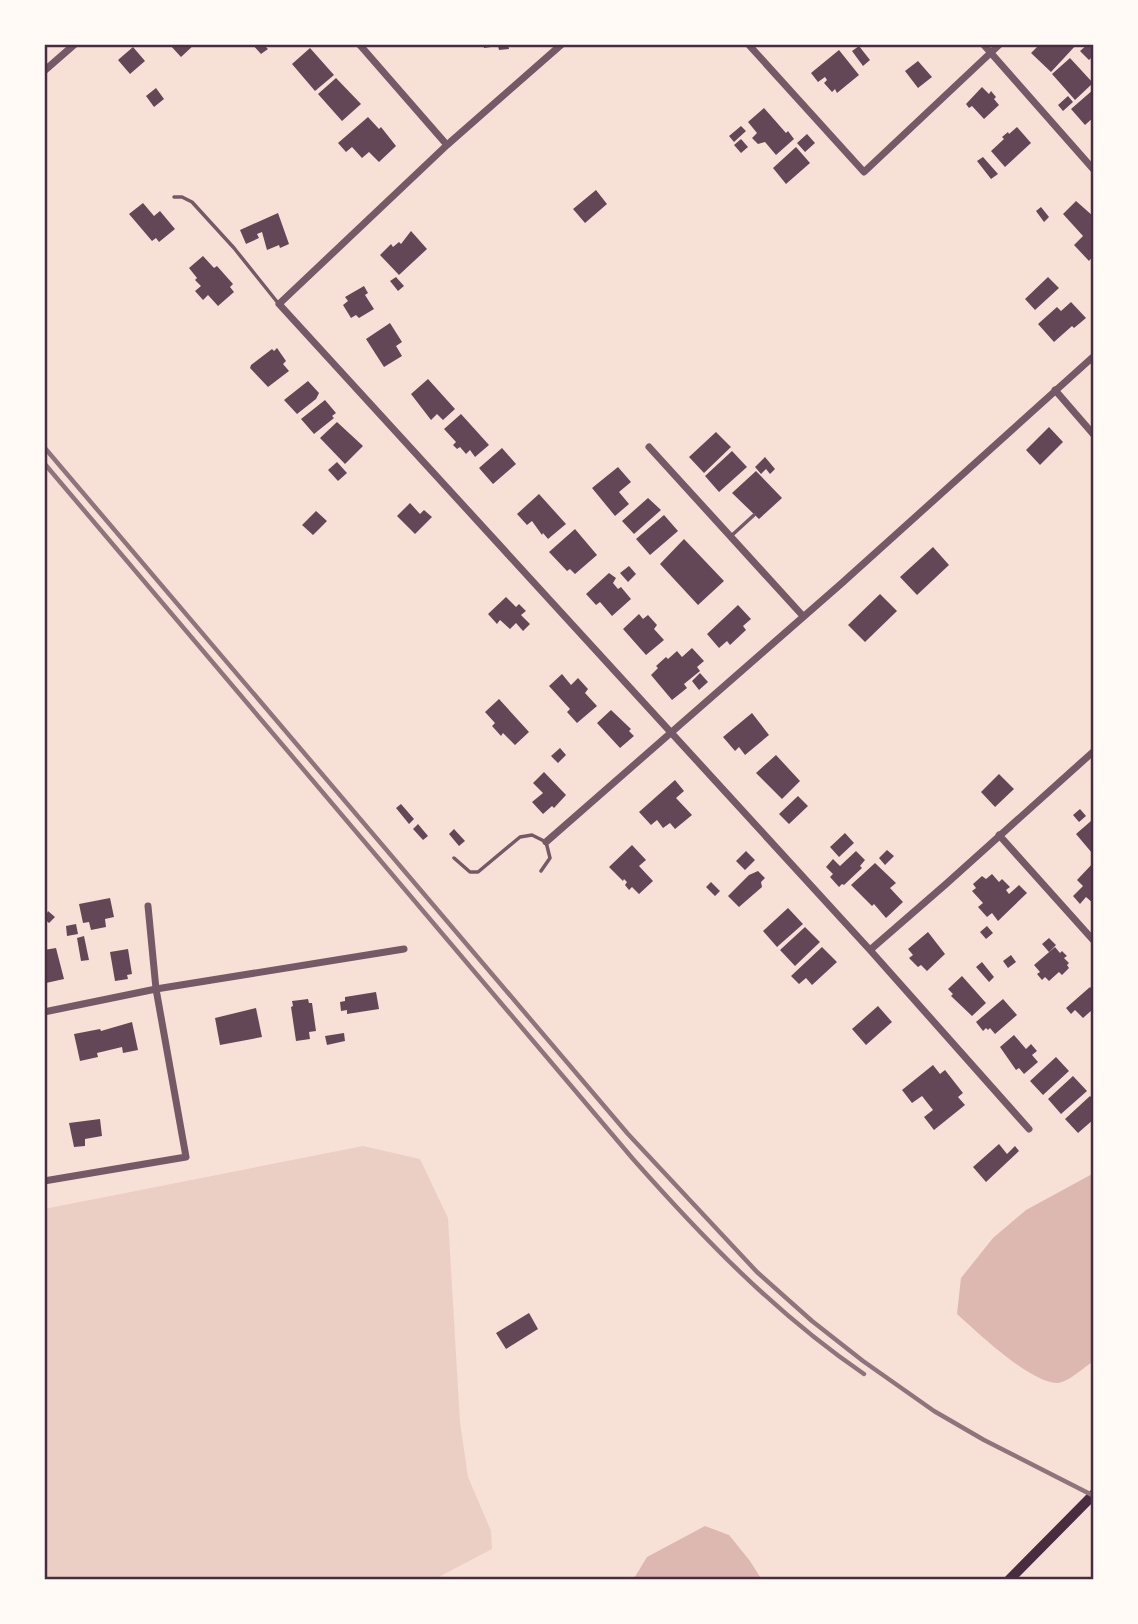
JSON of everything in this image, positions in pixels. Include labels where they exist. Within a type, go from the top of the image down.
[{"type":"main road","points":[[1009,1580],[1094,1494]]},
{"type":"street","points":[[44,71],[75,44]]},
{"type":"street","points":[[359,44],[447,145]]},
{"type":"street","points":[[562,44],[447,145],[279,304],[870,950],[1029,1129]]},
{"type":"street","points":[[748,44],[864,172],[1000,44]]},
{"type":"street","points":[[983,44],[1094,170]]},
{"type":"street","points":[[546,842],[1094,356]]},
{"type":"street","points":[[1055,390],[1094,435]]},
{"type":"street","points":[[649,447],[803,616]]},
{"type":"street","points":[[870,950],[1094,751]]},
{"type":"street","points":[[999,835],[1094,942]]},
{"type":"street","points":[[44,1181],[186,1157],[156,989],[148,906]]},
{"type":"street","points":[[44,1012],[156,989],[404,948]]},
{"type":"lane","points":[[174,197],[182,197],[192,202],[234,248],[279,304]]},
{"type":"lane","points":[[730,537],[754,515]]},
{"type":"lane","points":[[454,858],[470,872],[478,872],[520,838],[532,835],[546,842],[550,858],[541,871]]},
{"type":"shaded area","points":[[363,1146],[420,1159],[448,1218],[460,1422],[468,1477],[491,1531],[492,1549],[433,1580],[44,1580],[44,1209]]},
{"type":"shaded area","points":[[1094,1173],[1094,1361],[1062,1382],[1051,1382],[1023,1369],[957,1314],[961,1278],[993,1238],[1026,1210]]},
{"type":"shaded area","points":[[705,1526],[729,1535],[762,1580],[633,1580],[647,1557]]},
{"type":"building","points":[[169,44],[195,44],[181,57]]},
{"type":"building","points":[[252,44],[263,44],[268,49],[261,54]]},
{"type":"building","points":[[483,44],[508,44],[509,49],[499,50],[498,46],[484,48]]},
{"type":"building","points":[[1040,44],[1077,44],[1051,72],[1031,53]]},
{"type":"building","points":[[1088,44],[1094,51],[1089,60],[1080,51]]},
{"type":"building","points":[[859,46],[870,60],[863,66],[852,51]]},
{"type":"building","points":[[133,47],[145,61],[130,74],[118,60]]},
{"type":"building","points":[[310,48],[334,75],[315,91],[292,64]]},
{"type":"building","points":[[839,50],[859,75],[837,93],[835,89],[832,92],[824,83],[827,80],[825,77],[818,82],[811,73]]},
{"type":"building","points":[[1070,58],[1093,83],[1075,100],[1052,74]]},
{"type":"building","points":[[918,61],[932,77],[918,88],[905,71]]},
{"type":"building","points":[[336,78],[361,104],[342,121],[318,94]]},
{"type":"building","points":[[982,87],[989,94],[991,91],[999,105],[984,119],[972,106],[969,108],[966,104]]},
{"type":"building","points":[[156,88],[164,99],[154,107],[146,96]]},
{"type":"building","points":[[1094,89],[1094,117],[1085,125],[1071,109]]},
{"type":"building","points":[[1068,96],[1073,102],[1063,111],[1058,105]]},
{"type":"building","points":[[764,108],[794,139],[776,155],[765,142],[758,144],[752,138],[757,133],[748,122]]},
{"type":"building","points":[[368,117],[379,129],[381,127],[396,146],[379,162],[369,152],[362,158],[352,147],[346,152],[338,143]]},
{"type":"building","points":[[741,126],[746,131],[734,142],[729,136]]},
{"type":"building","points":[[1017,127],[1031,143],[1005,167],[991,151],[1004,139],[1002,137]]},
{"type":"building","points":[[807,134],[815,143],[805,152],[797,143]]},
{"type":"building","points":[[741,139],[748,147],[741,153],[734,145]]},
{"type":"building","points":[[796,147],[810,163],[786,184],[773,168]]},
{"type":"building","points":[[983,157],[998,174],[991,179],[977,161]]},
{"type":"building","points":[[596,190],[607,204],[585,223],[573,209]]},
{"type":"building","points":[[1076,201],[1094,215],[1094,255],[1089,261],[1074,245],[1083,236],[1063,214]]},
{"type":"building","points":[[143,203],[154,216],[160,211],[175,229],[159,242],[156,238],[152,241],[129,214]]},
{"type":"building","points":[[1041,207],[1049,217],[1044,222],[1036,211]]},
{"type":"building","points":[[278,213],[289,244],[267,250],[262,232],[257,234],[259,238],[246,244],[240,230]]},
{"type":"building","points":[[411,231],[427,249],[399,275],[380,255],[391,244],[393,247],[399,242],[401,244]]},
{"type":"building","points":[[203,256],[214,268],[217,266],[233,284],[230,287],[234,292],[218,306],[208,295],[203,300],[195,291],[201,286],[189,268]]},
{"type":"building","points":[[396,277],[404,286],[398,291],[390,281]]},
{"type":"building","points":[[1048,277],[1059,288],[1035,310],[1025,299]]},
{"type":"building","points":[[364,286],[368,293],[365,295],[374,309],[359,318],[356,315],[351,318],[343,305],[348,301],[345,297]]},
{"type":"building","points":[[1071,302],[1086,318],[1054,342],[1038,324],[1057,307],[1061,311]]},
{"type":"building","points":[[390,323],[402,342],[396,346],[402,356],[384,367],[366,339]]},
{"type":"building","points":[[277,348],[289,371],[268,387],[250,368],[272,349],[274,351]]},
{"type":"building","points":[[428,379],[455,409],[443,420],[437,414],[431,420],[411,394]]},
{"type":"building","points":[[308,381],[319,393],[316,399],[297,414],[284,400]]},
{"type":"building","points":[[325,400],[336,413],[332,416],[334,418],[314,434],[301,419]]},
{"type":"building","points":[[461,414],[489,445],[475,457],[470,450],[466,454],[460,447],[457,449],[453,445],[456,442],[444,429]]},
{"type":"building","points":[[337,422],[363,446],[345,464],[320,438]]},
{"type":"building","points":[[1049,427],[1063,442],[1040,465],[1026,450]]},
{"type":"building","points":[[716,432],[731,447],[704,473],[689,457]]},
{"type":"building","points":[[502,448],[516,464],[493,484],[479,468]]},
{"type":"building","points":[[732,451],[747,467],[719,492],[705,476]]},
{"type":"building","points":[[765,457],[775,469],[770,474],[766,469],[761,474],[755,467]]},
{"type":"building","points":[[337,462],[347,473],[338,481],[328,470]]},
{"type":"building","points":[[618,467],[631,482],[619,492],[629,504],[615,516],[592,488]]},
{"type":"building","points":[[756,471],[782,498],[759,519],[732,493]]},
{"type":"building","points":[[539,494],[566,524],[548,539],[532,521],[527,525],[517,514]]},
{"type":"building","points":[[648,498],[661,510],[634,534],[622,521]]},
{"type":"building","points":[[410,503],[420,514],[424,510],[432,517],[415,534],[397,516]]},
{"type":"building","points":[[316,511],[327,521],[313,535],[302,525]]},
{"type":"building","points":[[664,515],[678,531],[650,555],[636,539]]},
{"type":"building","points":[[575,529],[597,555],[575,574],[570,569],[567,571],[549,552]]},
{"type":"building","points":[[684,539],[724,581],[698,605],[660,564]]},
{"type":"building","points":[[933,547],[949,565],[917,595],[900,577]]},
{"type":"building","points":[[629,566],[636,574],[628,582],[620,573]]},
{"type":"building","points":[[609,573],[616,578],[613,583],[618,589],[621,587],[631,599],[612,616],[600,602],[596,605],[586,594]]},
{"type":"building","points":[[880,594],[897,611],[865,642],[848,625]]},
{"type":"building","points":[[506,597],[516,607],[519,604],[526,611],[521,615],[530,624],[523,631],[516,623],[510,629],[500,620],[497,624],[488,614]]},
{"type":"building","points":[[738,605],[751,619],[743,626],[746,630],[730,645],[727,641],[719,648],[707,634]]},
{"type":"building","points":[[639,614],[643,619],[648,615],[657,625],[654,629],[664,640],[646,655],[623,629]]},
{"type":"building","points":[[692,648],[704,661],[697,667],[700,671],[684,684],[687,688],[672,700],[651,675],[666,657],[668,659],[677,651],[682,657]]},
{"type":"building","points":[[700,673],[708,682],[699,690],[692,681]]},
{"type":"building","points":[[562,674],[571,685],[578,678],[588,689],[585,693],[597,706],[577,723],[567,712],[570,709],[549,686]]},
{"type":"building","points":[[499,699],[529,732],[515,745],[503,733],[501,736],[492,726],[495,723],[485,712]]},
{"type":"building","points":[[611,710],[631,729],[629,731],[634,736],[620,748],[597,723]]},
{"type":"building","points":[[752,713],[769,735],[745,755],[739,747],[735,751],[723,737]]},
{"type":"building","points":[[560,748],[566,755],[558,763],[551,756]]},
{"type":"building","points":[[776,755],[800,781],[782,799],[756,773]]},
{"type":"building","points":[[544,772],[566,795],[554,808],[552,806],[543,814],[532,802],[543,793],[533,783]]},
{"type":"building","points":[[999,774],[1014,789],[995,807],[981,792]]},
{"type":"building","points":[[675,780],[684,791],[676,798],[692,815],[675,829],[670,823],[663,828],[657,820],[651,825],[639,812]]},
{"type":"building","points":[[798,796],[808,806],[789,824],[779,814]]},
{"type":"building","points":[[401,804],[414,819],[409,824],[396,808]]},
{"type":"building","points":[[1080,809],[1086,816],[1079,822],[1073,815]]},
{"type":"building","points":[[1091,821],[1094,825],[1092,853],[1076,834]]},
{"type":"building","points":[[418,824],[428,836],[423,840],[413,829]]},
{"type":"building","points":[[454,829],[465,841],[459,846],[449,834]]},
{"type":"building","points":[[845,833],[854,843],[839,857],[830,847]]},
{"type":"building","points":[[632,845],[646,860],[639,866],[653,881],[639,894],[632,887],[629,890],[625,885],[627,882],[609,867]]},
{"type":"building","points":[[887,850],[894,856],[885,865],[879,858]]},
{"type":"building","points":[[746,851],[755,860],[745,870],[736,861]]},
{"type":"building","points":[[856,851],[865,860],[860,866],[862,868],[839,887],[826,867],[833,859],[840,866]]},
{"type":"building","points":[[1094,862],[1094,904],[1086,897],[1080,904],[1073,896],[1083,886],[1077,880]]},
{"type":"building","points":[[875,863],[896,883],[890,888],[903,902],[886,918],[851,885]]},
{"type":"building","points":[[758,871],[765,878],[761,882],[762,887],[739,907],[728,896],[749,875]]},
{"type":"building","points":[[992,874],[999,882],[1002,879],[1010,887],[1006,890],[1009,894],[1019,885],[1027,893],[998,921],[992,913],[987,917],[978,907],[983,903],[972,891],[976,888],[973,884],[982,876],[986,879]]},
{"type":"building","points":[[711,882],[720,891],[715,896],[706,887]]},
{"type":"building","points":[[110,898],[114,917],[105,919],[106,927],[91,930],[89,922],[83,923],[79,904]]},
{"type":"building","points":[[788,908],[803,924],[777,947],[763,931]]},
{"type":"building","points":[[48,911],[55,917],[49,923],[44,919]]},
{"type":"building","points":[[76,924],[78,934],[67,936],[66,926]]},
{"type":"building","points":[[987,926],[993,933],[986,939],[980,932]]},
{"type":"building","points":[[805,927],[820,942],[795,966],[780,950]]},
{"type":"building","points":[[928,932],[945,954],[927,971],[909,958],[913,955],[908,949]]},
{"type":"building","points":[[84,936],[89,960],[81,961],[77,938]]},
{"type":"building","points":[[1049,938],[1056,945],[1049,952],[1042,944]]},
{"type":"building","points":[[822,947],[837,962],[812,985],[806,978],[799,984],[791,976]]},
{"type":"building","points":[[1055,947],[1067,956],[1064,958],[1069,963],[1069,968],[1049,981],[1045,977],[1042,980],[1034,965]]},
{"type":"building","points":[[56,948],[64,979],[46,983],[44,950]]},
{"type":"building","points":[[128,949],[132,974],[127,975],[128,979],[115,981],[110,952]]},
{"type":"building","points":[[1011,955],[1016,962],[1008,968],[1003,961]]},
{"type":"building","points":[[982,962],[994,977],[989,982],[976,967]]},
{"type":"building","points":[[962,976],[986,1003],[972,1016],[951,996],[953,994],[948,989]]},
{"type":"building","points":[[1090,987],[1094,991],[1094,1012],[1092,1010],[1083,1018],[1075,1010],[1071,1014],[1066,1008]]},
{"type":"building","points":[[376,992],[379,1009],[347,1014],[347,1010],[341,1011],[340,1002],[345,1001],[345,997]]},
{"type":"building","points":[[308,999],[309,1003],[312,1003],[316,1031],[309,1032],[310,1039],[296,1041],[292,1001]]},
{"type":"building","points":[[1003,999],[1017,1015],[995,1034],[990,1028],[983,1031],[976,1022]]},
{"type":"building","points":[[878,1006],[892,1022],[866,1045],[852,1029]]},
{"type":"building","points":[[256,1008],[262,1037],[220,1045],[215,1018]]},
{"type":"building","points":[[132,1022],[138,1050],[123,1053],[122,1047],[97,1053],[98,1057],[80,1061],[74,1034],[101,1031]]},
{"type":"building","points":[[344,1033],[345,1041],[327,1045],[325,1036]]},
{"type":"building","points":[[1014,1035],[1026,1049],[1031,1044],[1037,1051],[1032,1055],[1038,1062],[1024,1074],[1019,1068],[1016,1070],[1000,1047]]},
{"type":"building","points":[[1056,1057],[1069,1071],[1043,1095],[1030,1081]]},
{"type":"building","points":[[933,1065],[940,1074],[945,1070],[963,1093],[958,1097],[965,1105],[934,1130],[924,1117],[933,1110],[922,1096],[912,1103],[902,1090]]},
{"type":"building","points":[[1073,1076],[1087,1091],[1061,1114],[1048,1099]]},
{"type":"building","points":[[1090,1096],[1094,1100],[1094,1119],[1078,1133],[1065,1119]]},
{"type":"building","points":[[100,1119],[102,1136],[85,1139],[85,1146],[74,1147],[69,1123]]},
{"type":"building","points":[[999,1144],[1007,1154],[1015,1146],[1019,1151],[986,1182],[973,1167]]},
{"type":"building","points":[[529,1313],[538,1329],[506,1349],[496,1333]]},
{"type":"railway","points":[[44,447],[628,1134],[757,1272],[812,1321],[934,1411],[984,1440],[1094,1496]]},
{"type":"railway","points":[[44,463],[659,1188],[742,1274],[801,1326],[864,1374]]}]
